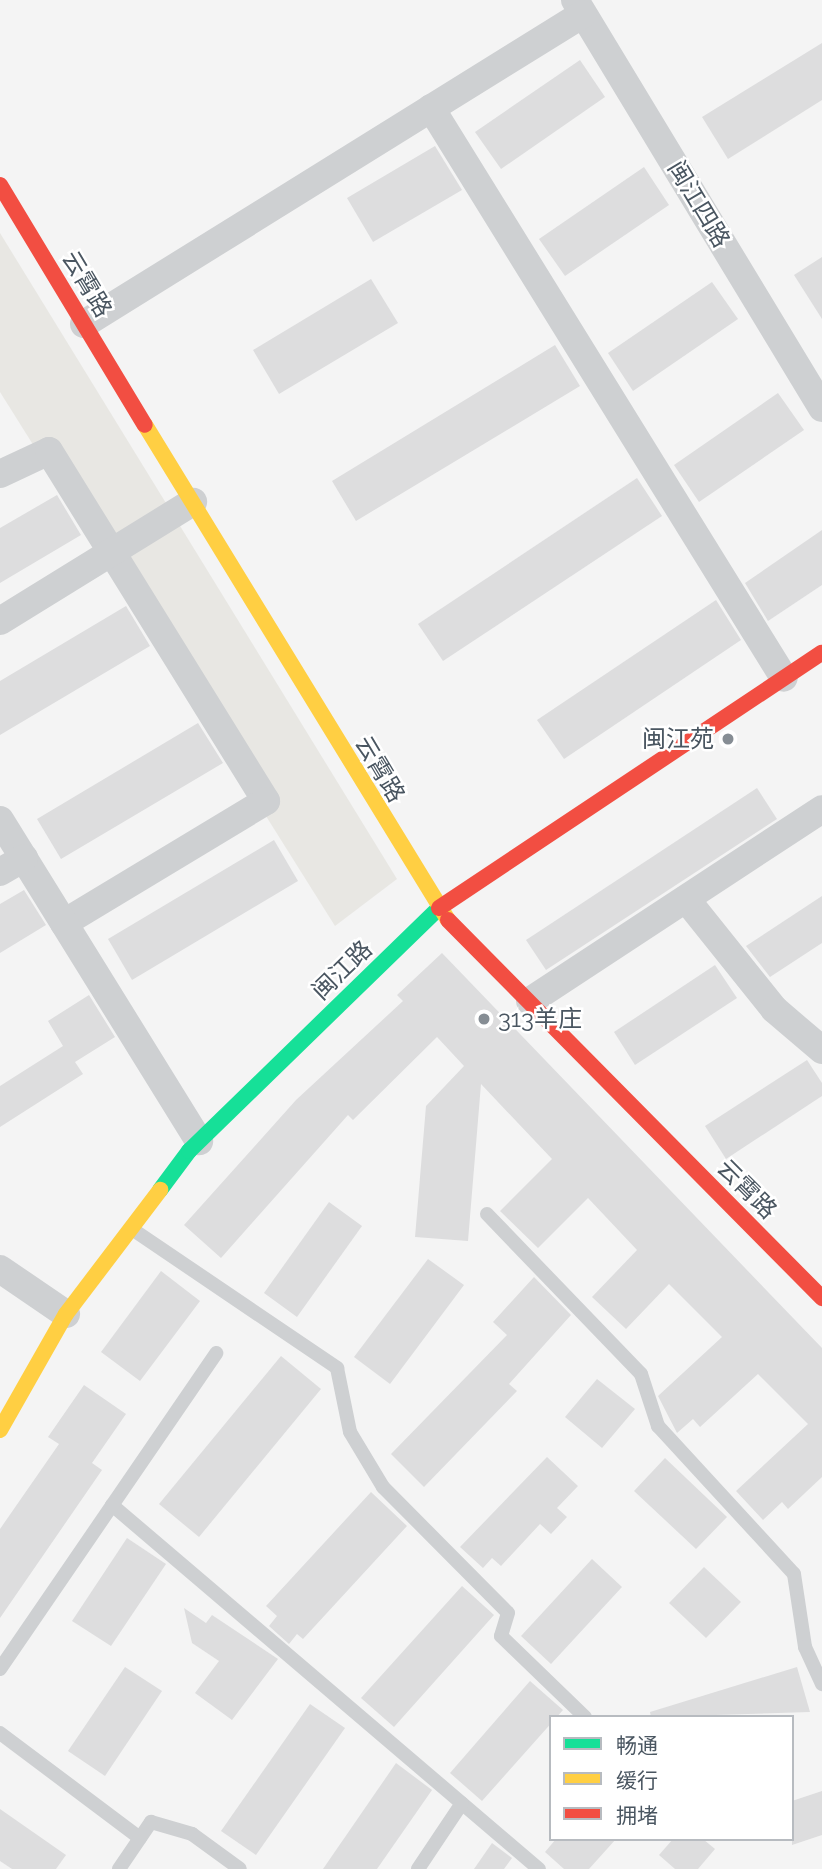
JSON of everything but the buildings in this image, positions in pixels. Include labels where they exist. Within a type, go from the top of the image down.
[{"type":"street","points":[[84,324],[431,108],[579,7]]},
{"type":"street","name":"闽江四路","points":[[579,7],[822,408]]},
{"type":"street","points":[[431,108],[784,678]]},
{"type":"street","name":"云霄路","points":[[0,185],[437,909],[822,1298]]},
{"type":"street","points":[[0,474],[49,450],[266,801],[64,923]]},
{"type":"street","points":[[0,621],[193,502]]},
{"type":"street","name":"闽江路","points":[[0,1430],[66,1314],[199,1141],[437,909],[822,653]]},
{"type":"street","points":[[530,1001],[822,809]]},
{"type":"street","points":[[0,820],[12,865],[64,923],[199,1141]]},
{"type":"street","points":[[687,899],[774,1009],[822,1050]]},
{"type":"street","points":[[0,1269],[66,1314]]},
{"type":"lane","points":[[487,1214],[641,1374],[658,1426],[793,1574],[805,1647],[822,1684]]},
{"type":"lane","points":[[131,1228],[337,1368],[350,1432],[383,1487],[508,1613],[501,1636],[583,1715]]},
{"type":"lane","points":[[0,1669],[216,1353]]},
{"type":"lane","points":[[112,1505],[539,1869]]},
{"type":"lane","points":[[0,1733],[140,1838]]},
{"type":"lane","points":[[418,1869],[462,1803]]},
{"type":"lane","points":[[119,1869],[152,1822],[182,1831],[240,1869]]},
{"type":"shaded area","points":[[0,233],[397,879],[335,926],[0,392]]},
{"type":"traffic: fast","points":[[160,1190],[189,1151],[439,908]]},
{"type":"traffic: slow","points":[[145,425],[448,920]]},
{"type":"traffic: slow","points":[[0,1430],[66,1314],[160,1190]]},
{"type":"traffic: jam","points":[[0,185],[145,425]]},
{"type":"traffic: jam","points":[[439,908],[822,653]]},
{"type":"traffic: jam","points":[[448,920],[822,1298]]},
{"type":"place","name":"闽江苑","points":[[728,739]]},
{"type":"place","name":"313羊庄","points":[[484,1019]]}]
